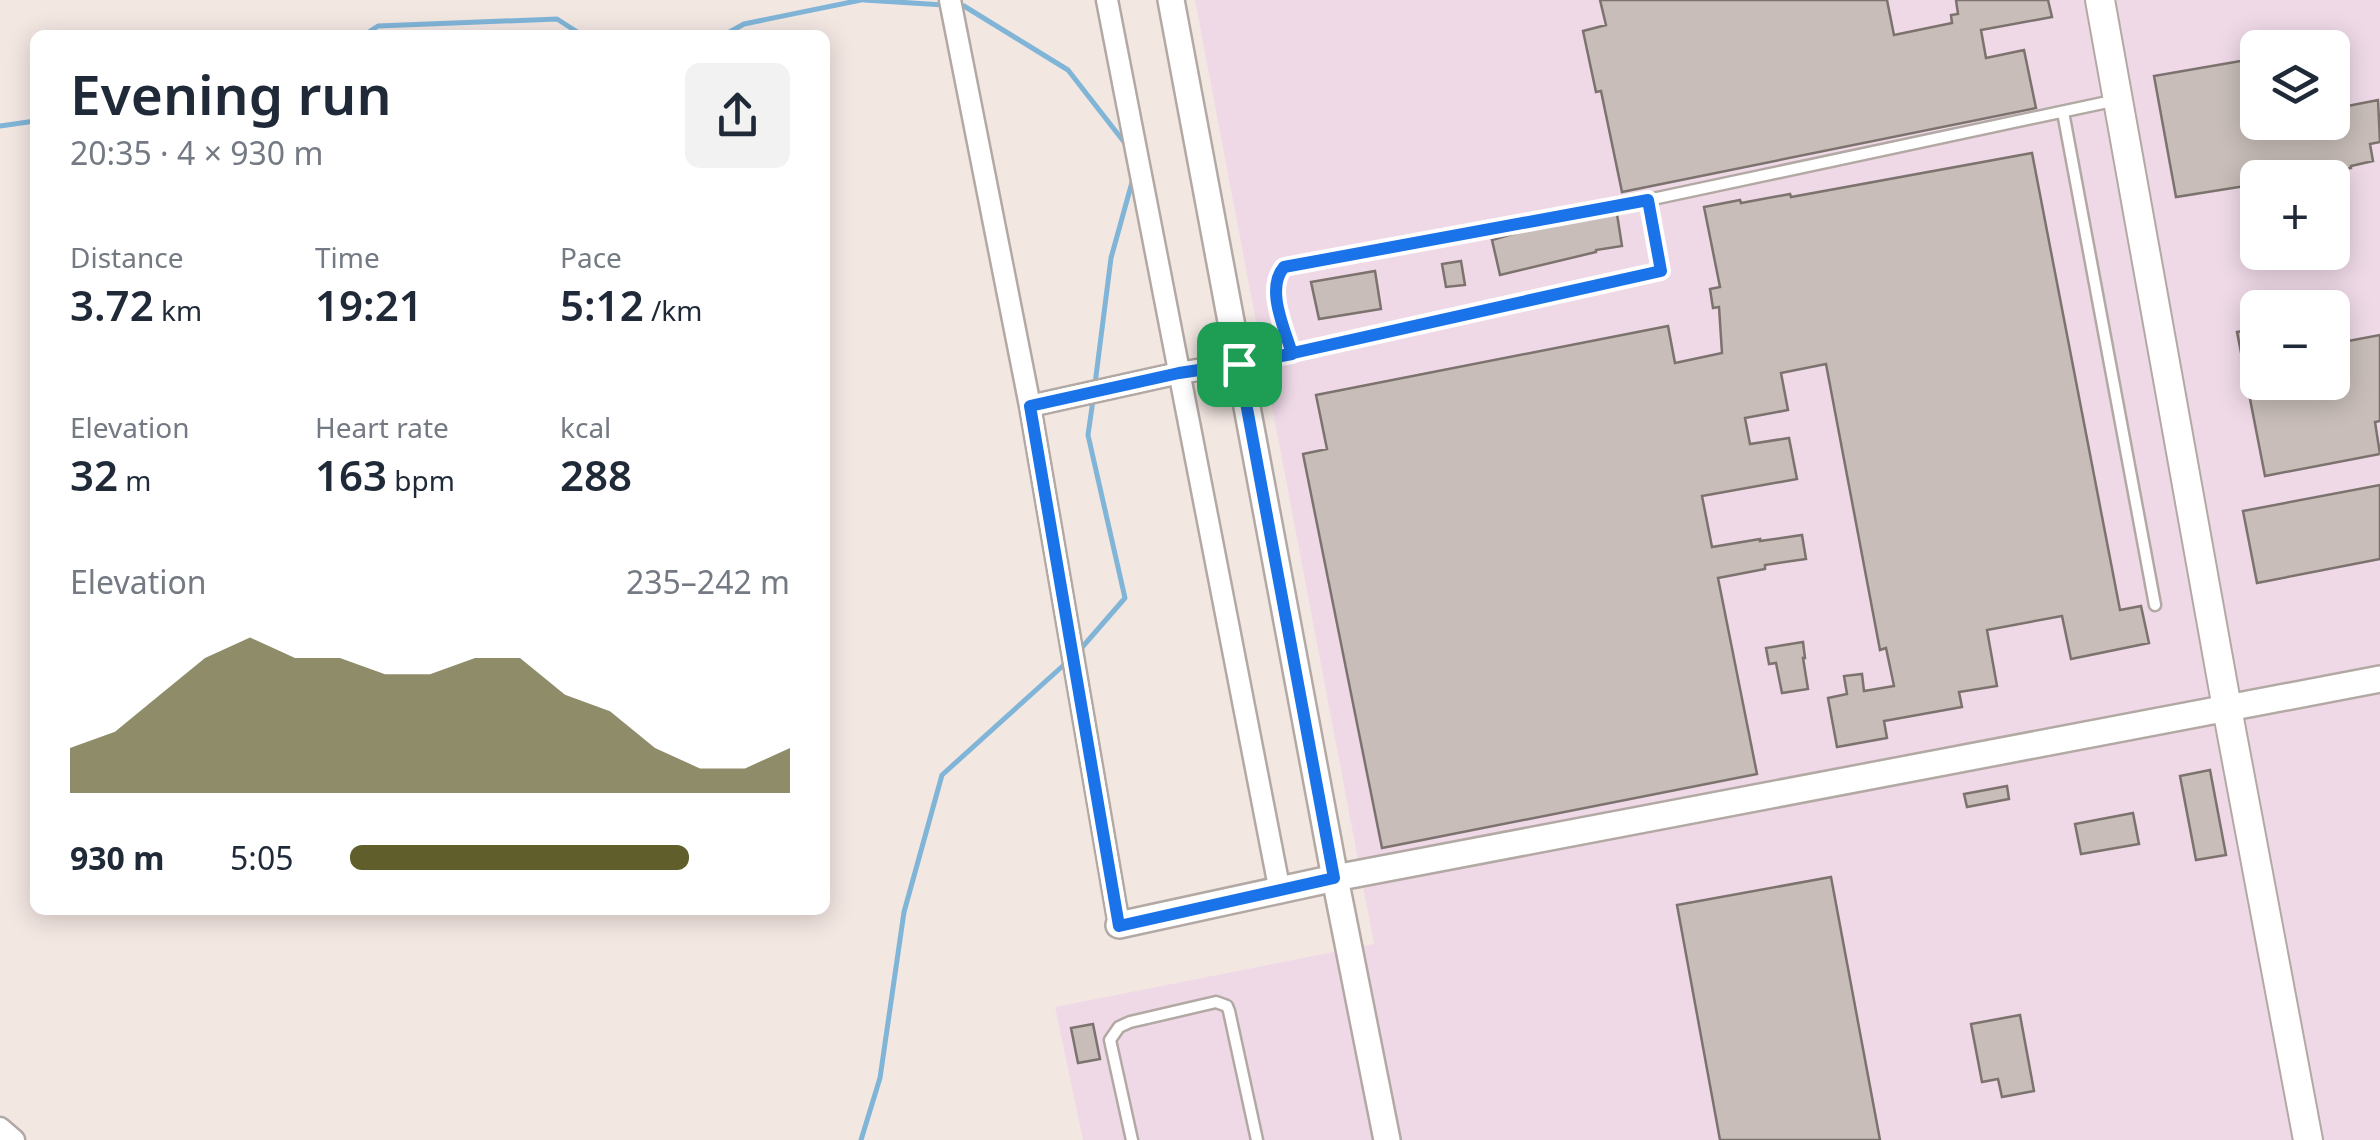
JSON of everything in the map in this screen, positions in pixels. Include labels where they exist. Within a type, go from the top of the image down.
[{"type":"main road","points":[[2100,0],[2308,1140]]},
{"type":"street","points":[[950,0],[1030,406],[1119,926],[1334,878],[2380,679]]},
{"type":"street","points":[[1107,0],[1280,892]]},
{"type":"street","points":[[1171,0],[1386,1140]]},
{"type":"street","points":[[1030,406],[1239,364]]},
{"type":"street","points":[[0,1128],[14,1140]]},
{"type":"lane","points":[[1292,354],[1276,297],[1277,276],[1284,267],[1648,200],[2118,100]]},
{"type":"lane","points":[[2063,112],[2155,605]]},
{"type":"lane","points":[[1239,364],[1661,271],[1648,200]]},
{"type":"lane","points":[[1132,1140],[1110,1040],[1114,1032],[1130,1022],[1216,1002],[1229,1011],[1257,1140]]},
{"type":"shaded area","points":[[1195,0],[2380,0],[2380,1140],[1083,1140],[1055,1007],[1374,944]]},
{"type":"building","points":[[1600,0],[1887,0],[1894,35],[1952,23],[1951,15],[1958,14],[1956,0],[2048,0],[2052,17],[1981,30],[1986,58],[2024,50],[2036,108],[1622,192],[1601,91],[1596,92],[1583,31],[1606,25]]},
{"type":"building","points":[[2240,61],[2240,140],[2350,140],[2350,105],[2378,100],[2380,142],[2370,144],[2373,161],[2350,168],[2350,160],[2240,160],[2240,187],[2176,197],[2154,76]]},
{"type":"building","points":[[2032,153],[2120,610],[2141,606],[2149,643],[2071,659],[2062,616],[1987,630],[1997,686],[1959,692],[1962,707],[1884,721],[1887,738],[1837,747],[1828,698],[1847,694],[1844,676],[1862,674],[1864,691],[1894,686],[1886,648],[1880,650],[1826,364],[1781,373],[1788,410],[1745,418],[1750,444],[1789,438],[1797,479],[1702,496],[1712,547],[1802,535],[1806,559],[1718,578],[1757,774],[1382,848],[1303,454],[1327,449],[1316,395],[1668,326],[1675,363],[1722,353],[1719,307],[1713,308],[1710,289],[1720,287],[1704,207],[1790,194],[1791,197]]},
{"type":"building","points":[[1617,214],[1622,246],[1500,275],[1492,240]]},
{"type":"building","points":[[1461,261],[1465,285],[1446,287],[1442,264]]},
{"type":"building","points":[[1375,271],[1381,309],[1319,319],[1311,282]]},
{"type":"building","points":[[2380,335],[2380,421],[2375,422],[2380,454],[2265,476],[2250,400],[2350,400],[2350,341]]},
{"type":"building","points":[[2380,485],[2380,559],[2257,583],[2243,511]]},
{"type":"building","points":[[1803,642],[1808,689],[1782,693],[1776,663],[1769,664],[1766,648]]},
{"type":"building","points":[[2210,770],[2226,855],[2196,860],[2180,776]]},
{"type":"building","points":[[2007,786],[2009,799],[1967,807],[1964,794]]},
{"type":"building","points":[[2133,813],[2139,844],[2081,854],[2075,824]]},
{"type":"building","points":[[1831,877],[1880,1140],[1720,1140],[1677,905]]},
{"type":"building","points":[[2020,1015],[2034,1091],[2002,1097],[1998,1079],[1982,1082],[1971,1024]]},
{"type":"building","points":[[1093,1024],[1100,1059],[1078,1063],[1071,1028]]},
{"type":"waterway","points":[[733,30],[744,24],[861,0]]},
{"type":"waterway","points":[[864,0],[944,5]]},
{"type":"waterway","points":[[955,5],[964,6],[1068,70],[1128,147]]},
{"type":"waterway","points":[[372,30],[378,26],[557,19],[574,30]]},
{"type":"waterway","points":[[0,126],[30,122]]},
{"type":"waterway","points":[[1095,384],[1111,258],[1134,175]]},
{"type":"waterway","points":[[1078,652],[1125,598],[1088,435],[1093,400]]},
{"type":"waterway","points":[[861,1140],[880,1078],[904,912],[942,775],[1066,663]]},
{"type":"route","points":[[1239,364],[1030,406],[1119,926],[1334,878],[1239,365],[1292,354],[1661,271],[1648,200],[1284,267],[1277,276],[1276,297],[1292,354],[1239,364]]}]
